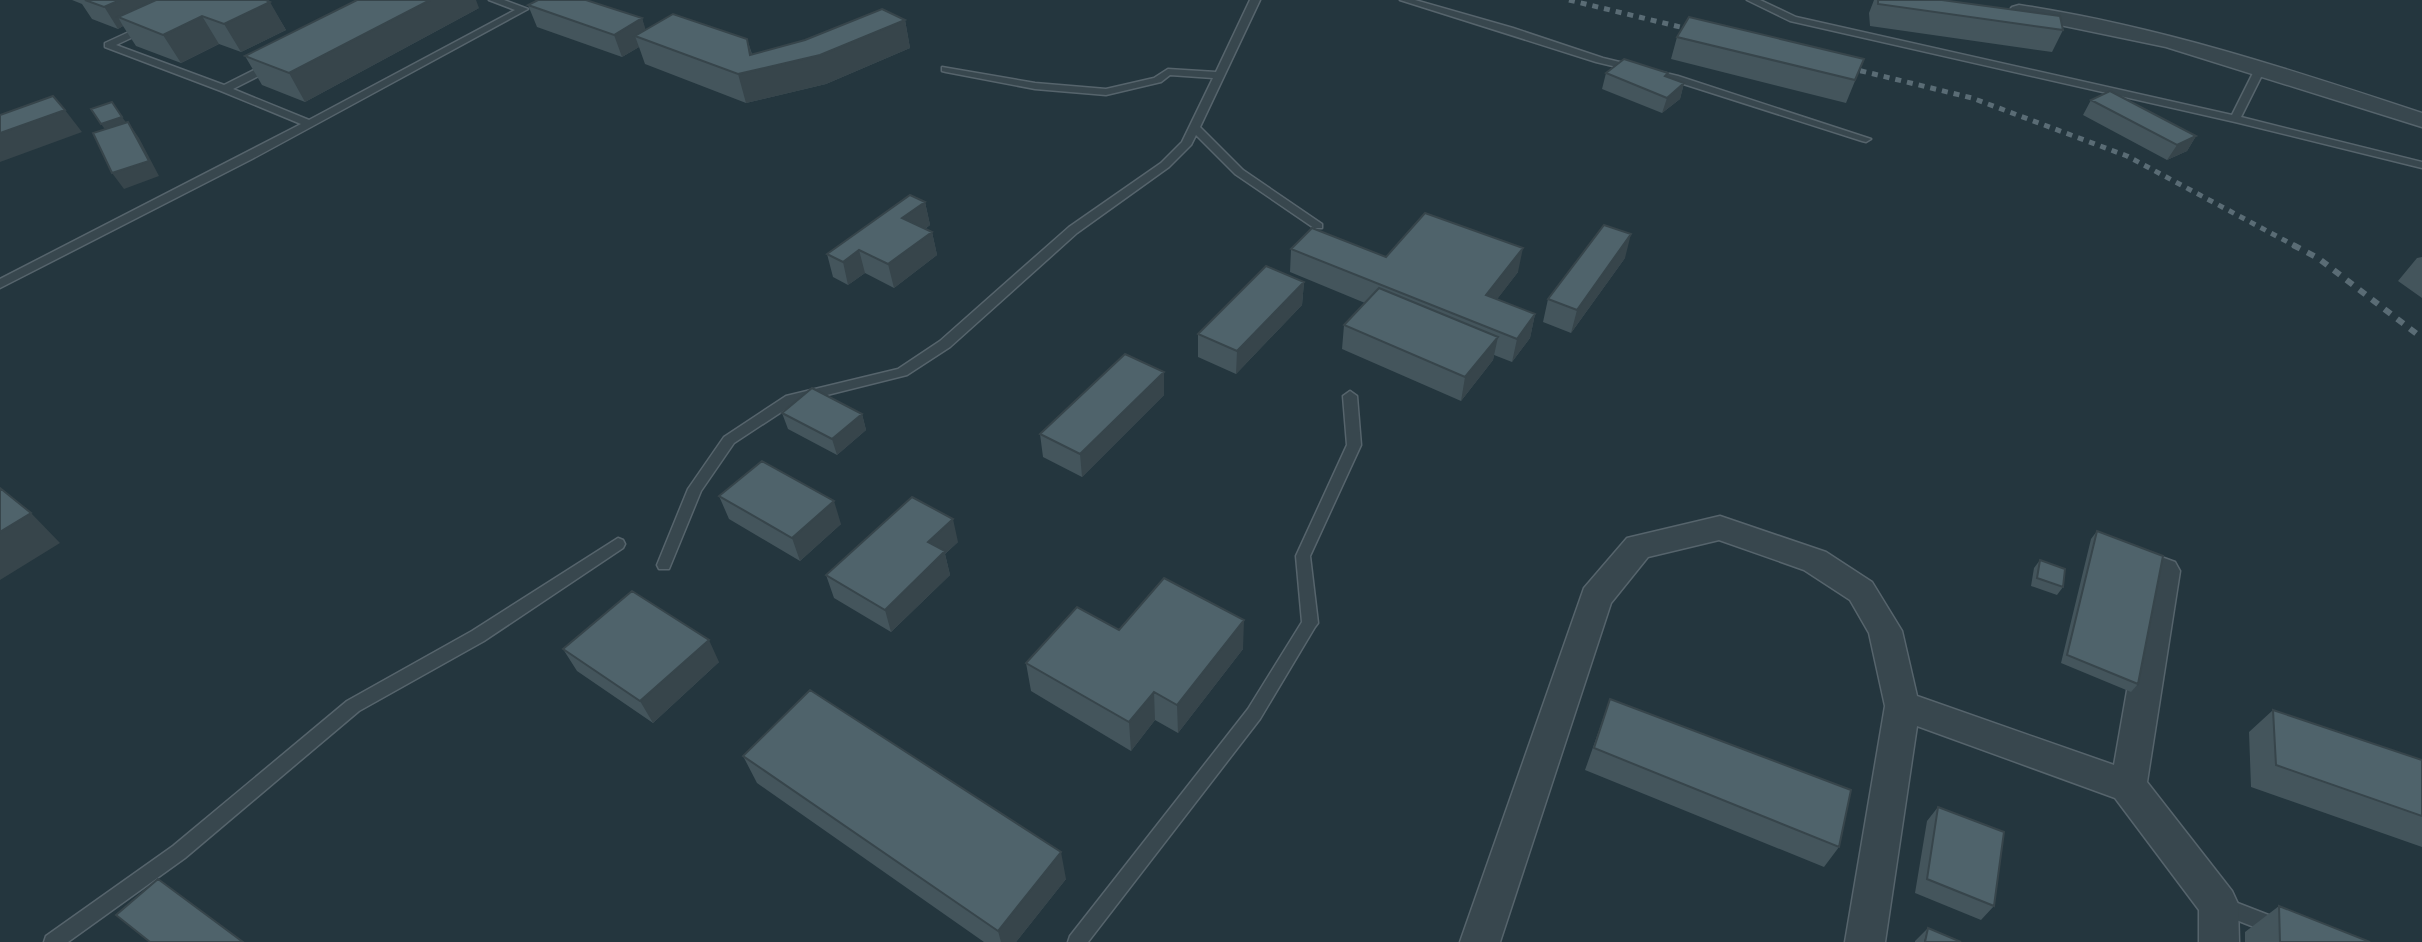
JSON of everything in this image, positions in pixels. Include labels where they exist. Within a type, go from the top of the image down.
[{"type":"street","points":[[1999,9],[2057,16],[2166,39],[2422,120]]},
{"type":"street","points":[[1480,942],[1596,597],[1638,547],[1720,528],[1815,561],[1861,591],[1885,631],[1902,706],[1865,942]]},
{"type":"street","points":[[2128,786],[2164,571]]},
{"type":"street","points":[[1902,706],[2128,786],[2218,904],[2219,942]]},
{"type":"lane","points":[[0,284],[523,9],[494,0]]},
{"type":"lane","points":[[664,565],[695,489],[729,440],[791,399],[902,372],[945,344],[1073,230],[1165,165],[1187,143],[1255,0]]},
{"type":"lane","points":[[1405,0],[1600,60],[1674,78],[1866,139]]},
{"type":"lane","points":[[1752,0],[1793,19],[2235,119],[2422,165]]},
{"type":"lane","points":[[151,25],[108,45],[309,124]]},
{"type":"lane","points":[[225,89],[279,61]]},
{"type":"lane","points":[[2235,119],[2261,67]]},
{"type":"lane","points":[[946,69],[1035,86],[1106,92],[1157,80],[1168,72],[1217,75]]},
{"type":"lane","points":[[1194,127],[1239,172],[1318,226]]},
{"type":"lane","points":[[1077,942],[1254,714],[1310,623],[1303,556],[1354,445],[1350,396]]},
{"type":"lane","points":[[53,942],[179,852],[353,706],[478,636],[618,544]]},
{"type":"lane","points":[[2218,904],[2302,937]]},
{"type":"building","points":[[85,0],[120,0],[104,7]]},
{"type":"building","points":[[156,0],[270,2],[224,24],[202,16],[163,35],[118,17]]},
{"type":"building","points":[[357,0],[430,0],[289,73],[245,56]]},
{"type":"building","points":[[538,0],[586,0],[642,18],[614,35],[528,5]]},
{"type":"building","points":[[1878,0],[1942,0],[2060,16],[2063,30],[1878,4]]},
{"type":"building","points":[[882,9],[905,20],[820,55],[738,74],[635,36],[673,14],[747,39],[750,55],[805,40]]},
{"type":"building","points":[[1689,17],[1864,59],[1855,80],[1677,37]]},
{"type":"building","points":[[1624,59],[1668,73],[1665,76],[1684,83],[1667,98],[1606,73]]},
{"type":"building","points":[[2110,91],[2196,136],[2177,145],[2091,100]]},
{"type":"building","points":[[53,96],[65,110],[0,133],[0,115]]},
{"type":"building","points":[[112,102],[122,117],[101,124],[91,109]]},
{"type":"building","points":[[128,122],[149,161],[112,173],[93,133]]},
{"type":"building","points":[[910,195],[925,202],[902,218],[932,232],[888,264],[859,250],[843,262],[827,254]]},
{"type":"building","points":[[1425,213],[1523,248],[1486,295],[1535,314],[1517,339],[1291,249],[1312,228],[1386,257]]},
{"type":"building","points":[[1604,225],[1631,234],[1577,310],[1548,299]]},
{"type":"building","points":[[1266,266],[1304,282],[1237,351],[1198,334]]},
{"type":"building","points":[[1379,288],[1498,337],[1465,377],[1344,325]]},
{"type":"building","points":[[1125,354],[1164,372],[1080,454],[1040,434]]},
{"type":"building","points":[[812,388],[862,414],[832,439],[782,413]]},
{"type":"building","points":[[762,461],[834,501],[792,538],[719,496]]},
{"type":"building","points":[[0,488],[31,513],[0,532]]},
{"type":"building","points":[[912,497],[953,519],[928,542],[945,551],[885,610],[826,575]]},
{"type":"building","points":[[2097,531],[2163,556],[2138,684],[2067,655]]},
{"type":"building","points":[[2040,560],[2065,569],[2063,587],[2037,578]]},
{"type":"building","points":[[1164,578],[1244,620],[1177,705],[1154,692],[1129,722],[1026,663],[1077,607],[1119,630]]},
{"type":"building","points":[[632,591],[709,640],[640,701],[563,649]]},
{"type":"building","points":[[810,690],[1061,852],[998,931],[743,756]]},
{"type":"building","points":[[1610,699],[1851,790],[1839,847],[1594,748]]},
{"type":"building","points":[[2273,710],[2422,760],[2422,816],[2276,765]]},
{"type":"building","points":[[1938,807],[2004,832],[1994,906],[1927,879]]},
{"type":"building","points":[[158,879],[243,942],[150,942],[116,915]]},
{"type":"building","points":[[2279,906],[2370,942],[2280,942]]},
{"type":"building","points":[[1928,928],[1961,942],[1925,942]]},
{"type":"railway","points":[[1569,0],[1705,33]]},
{"type":"railway","points":[[1837,65],[1972,98],[2127,156],[2297,247]]},
{"type":"railway","points":[[2293,245],[2318,258],[2422,338]]}]
